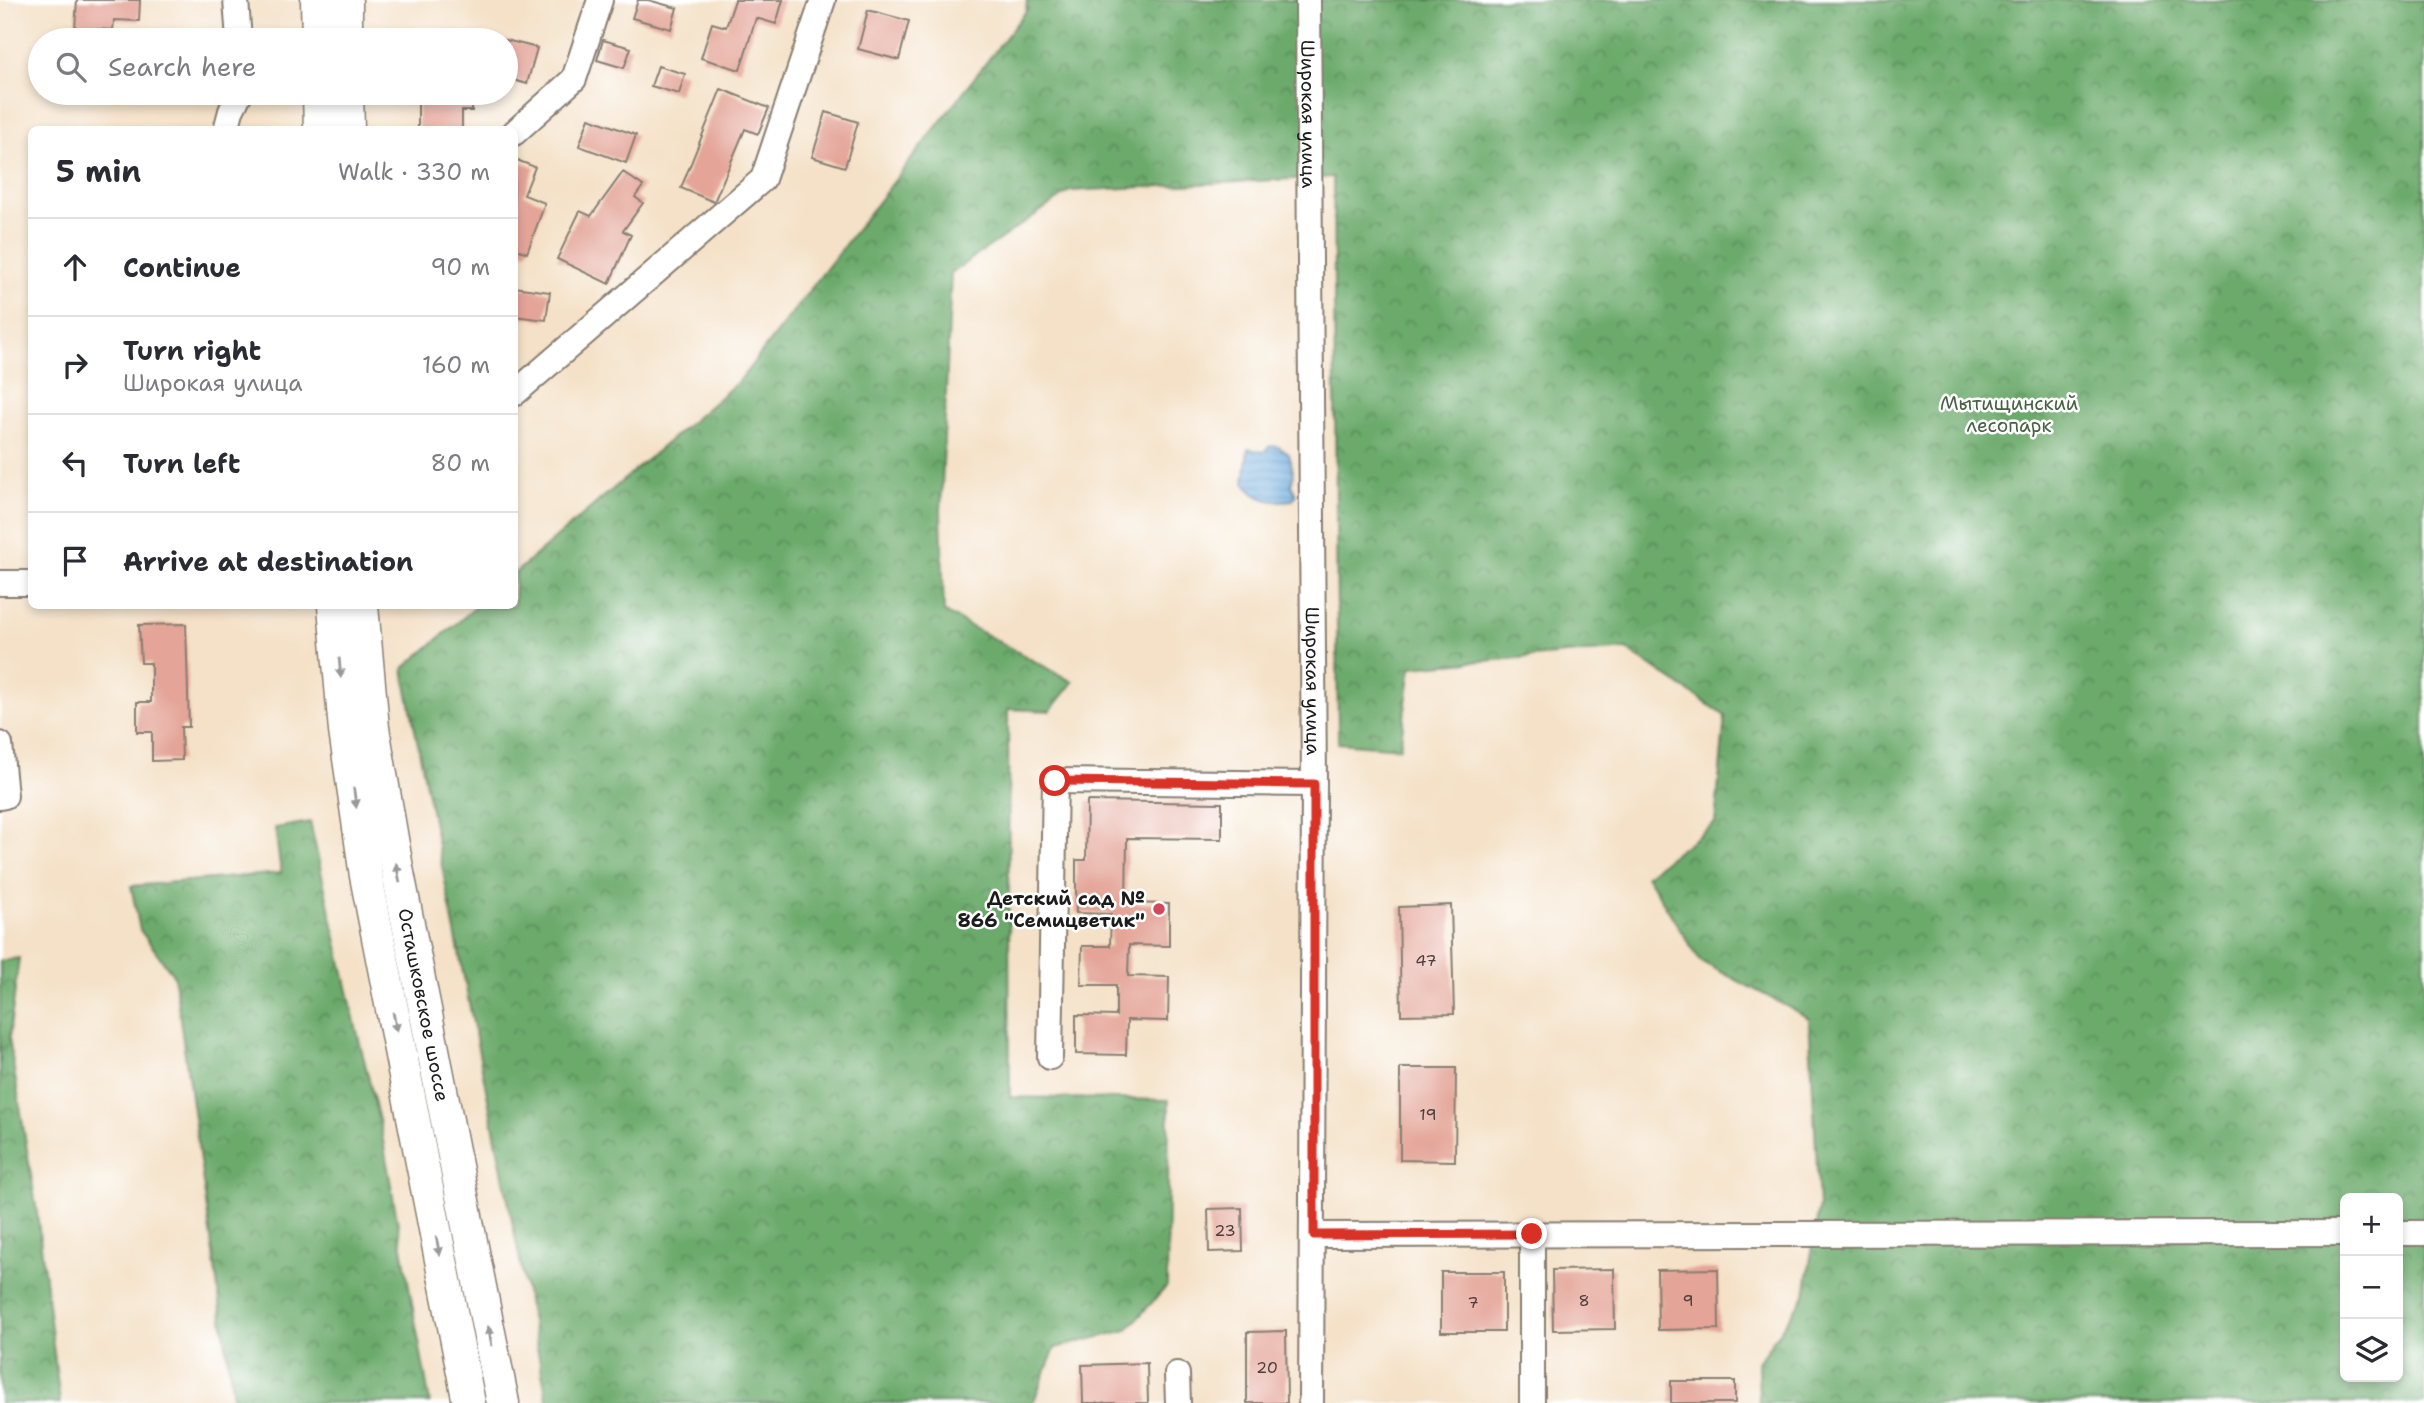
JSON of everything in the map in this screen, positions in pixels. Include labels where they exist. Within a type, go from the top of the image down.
[{"type":"main road","points":[[317,0],[318,28]]},
{"type":"main road","points":[[346,0],[346,28]]},
{"type":"main road","points":[[319,105],[320,126]]},
{"type":"main road","points":[[347,105],[348,126]]},
{"type":"main road","name":"Осташковское шоссе","points":[[334,609],[345,731],[366,876],[469,1403]]},
{"type":"main road","name":"Осташковское шоссе","points":[[362,609],[373,728],[393,843],[503,1403]]},
{"type":"street","points":[[236,0],[238,28]]},
{"type":"street","points":[[518,129],[575,79],[600,0]]},
{"type":"street","points":[[518,391],[763,179],[823,0]]},
{"type":"street","name":"Широкая улица","points":[[1308,0],[1314,784],[1314,1235],[1311,1403]]},
{"type":"street","points":[[227,126],[233,105]]},
{"type":"street","points":[[0,583],[28,583]]},
{"type":"street","points":[[0,744],[3,796]]},
{"type":"street","points":[[1050,1057],[1055,781],[1314,784]]},
{"type":"street","points":[[1314,1235],[2340,1233]]},
{"type":"street","points":[[2403,1233],[2424,1233]]},
{"type":"street","points":[[1531,1403],[1532,1234]]},
{"type":"street","points":[[1177,1374],[1178,1403]]},
{"type":"green space","name":"Мытищинский лесопарк","points":[[1027,0],[2424,0],[2424,1403],[1759,1403],[1758,1362],[1805,1295],[1819,1206],[1809,1018],[1700,961],[1646,875],[1715,823],[1725,716],[1626,649],[1411,667],[1400,748],[1338,743],[1333,177],[1070,191],[951,273],[941,511],[944,612],[1073,682],[1050,711],[1008,709],[1010,1097],[1169,1100],[1167,1286],[1127,1330],[1055,1348],[1033,1403],[548,1403],[403,669],[473,609],[518,609],[518,570],[740,380],[1026,11]]},
{"type":"green space","points":[[310,822],[380,1124],[430,1403],[234,1403],[174,976],[140,930],[131,886],[281,873],[275,828]]},
{"type":"green space","points":[[19,958],[9,1038],[37,1212],[60,1403],[0,1403],[0,961]]},
{"type":"water","points":[[1270,446],[1279,447],[1289,454],[1294,475],[1291,484],[1296,495],[1293,500],[1278,501],[1260,497],[1244,483],[1248,449],[1264,452]]},
{"type":"building","points":[[77,0],[140,0],[139,21],[114,20],[113,28],[75,28]]},
{"type":"building","points":[[638,0],[677,8],[671,29],[632,18]]},
{"type":"building","points":[[735,0],[783,0],[776,24],[756,18],[740,70],[701,58],[712,23],[726,27]]},
{"type":"building","points":[[868,10],[909,21],[899,60],[858,49]]},
{"type":"building","points":[[603,40],[631,48],[624,68],[597,60]]},
{"type":"building","points":[[518,43],[537,48],[527,84],[518,81]]},
{"type":"building","points":[[658,66],[685,74],[679,94],[651,86]]},
{"type":"building","points":[[721,89],[769,108],[758,134],[745,129],[714,202],[681,188]]},
{"type":"building","points":[[418,105],[472,105],[472,111],[462,111],[462,126],[418,126]]},
{"type":"building","points":[[826,112],[858,122],[845,167],[812,157]]},
{"type":"building","points":[[589,118],[636,135],[626,163],[579,146]]},
{"type":"building","points":[[518,161],[535,167],[524,195],[545,203],[527,253],[518,250]]},
{"type":"building","points":[[623,172],[643,186],[635,197],[643,203],[623,231],[631,235],[609,284],[557,259],[580,211],[591,216]]},
{"type":"building","points":[[518,288],[550,292],[546,320],[518,316]]},
{"type":"building","points":[[186,624],[189,727],[181,727],[182,760],[152,761],[152,732],[137,732],[137,702],[151,702],[151,663],[141,663],[139,625]]},
{"type":"building","points":[[1087,801],[1222,803],[1222,839],[1127,838],[1126,903],[1169,904],[1169,946],[1129,945],[1128,976],[1169,977],[1168,1021],[1127,1020],[1126,1055],[1076,1054],[1076,1015],[1116,1016],[1116,985],[1081,985],[1082,946],[1110,946],[1111,914],[1076,913],[1076,860],[1086,860]]},
{"type":"building","points":[[1451,905],[1454,1014],[1401,1015],[1399,907]]},
{"type":"building","points":[[1400,1068],[1456,1068],[1455,1161],[1400,1160]]},
{"type":"building","points":[[1242,1208],[1243,1251],[1209,1252],[1208,1209]]},
{"type":"building","points":[[1614,1269],[1615,1329],[1553,1330],[1552,1270]]},
{"type":"building","points":[[1718,1269],[1719,1329],[1658,1330],[1657,1270]]},
{"type":"building","points":[[1441,1272],[1504,1272],[1504,1332],[1441,1332]]},
{"type":"building","points":[[1286,1331],[1287,1403],[1247,1403],[1247,1332]]},
{"type":"building","points":[[1147,1363],[1148,1403],[1083,1403],[1082,1365]]},
{"type":"building","points":[[1671,1381],[1735,1381],[1735,1403],[1671,1403]]},
{"type":"place","name":"Детский сад № 866 \"Семицветик\"","points":[[1159,909]]},
{"type":"route","points":[[1055,781],[1314,784],[1314,1235],[1532,1234]]}]
